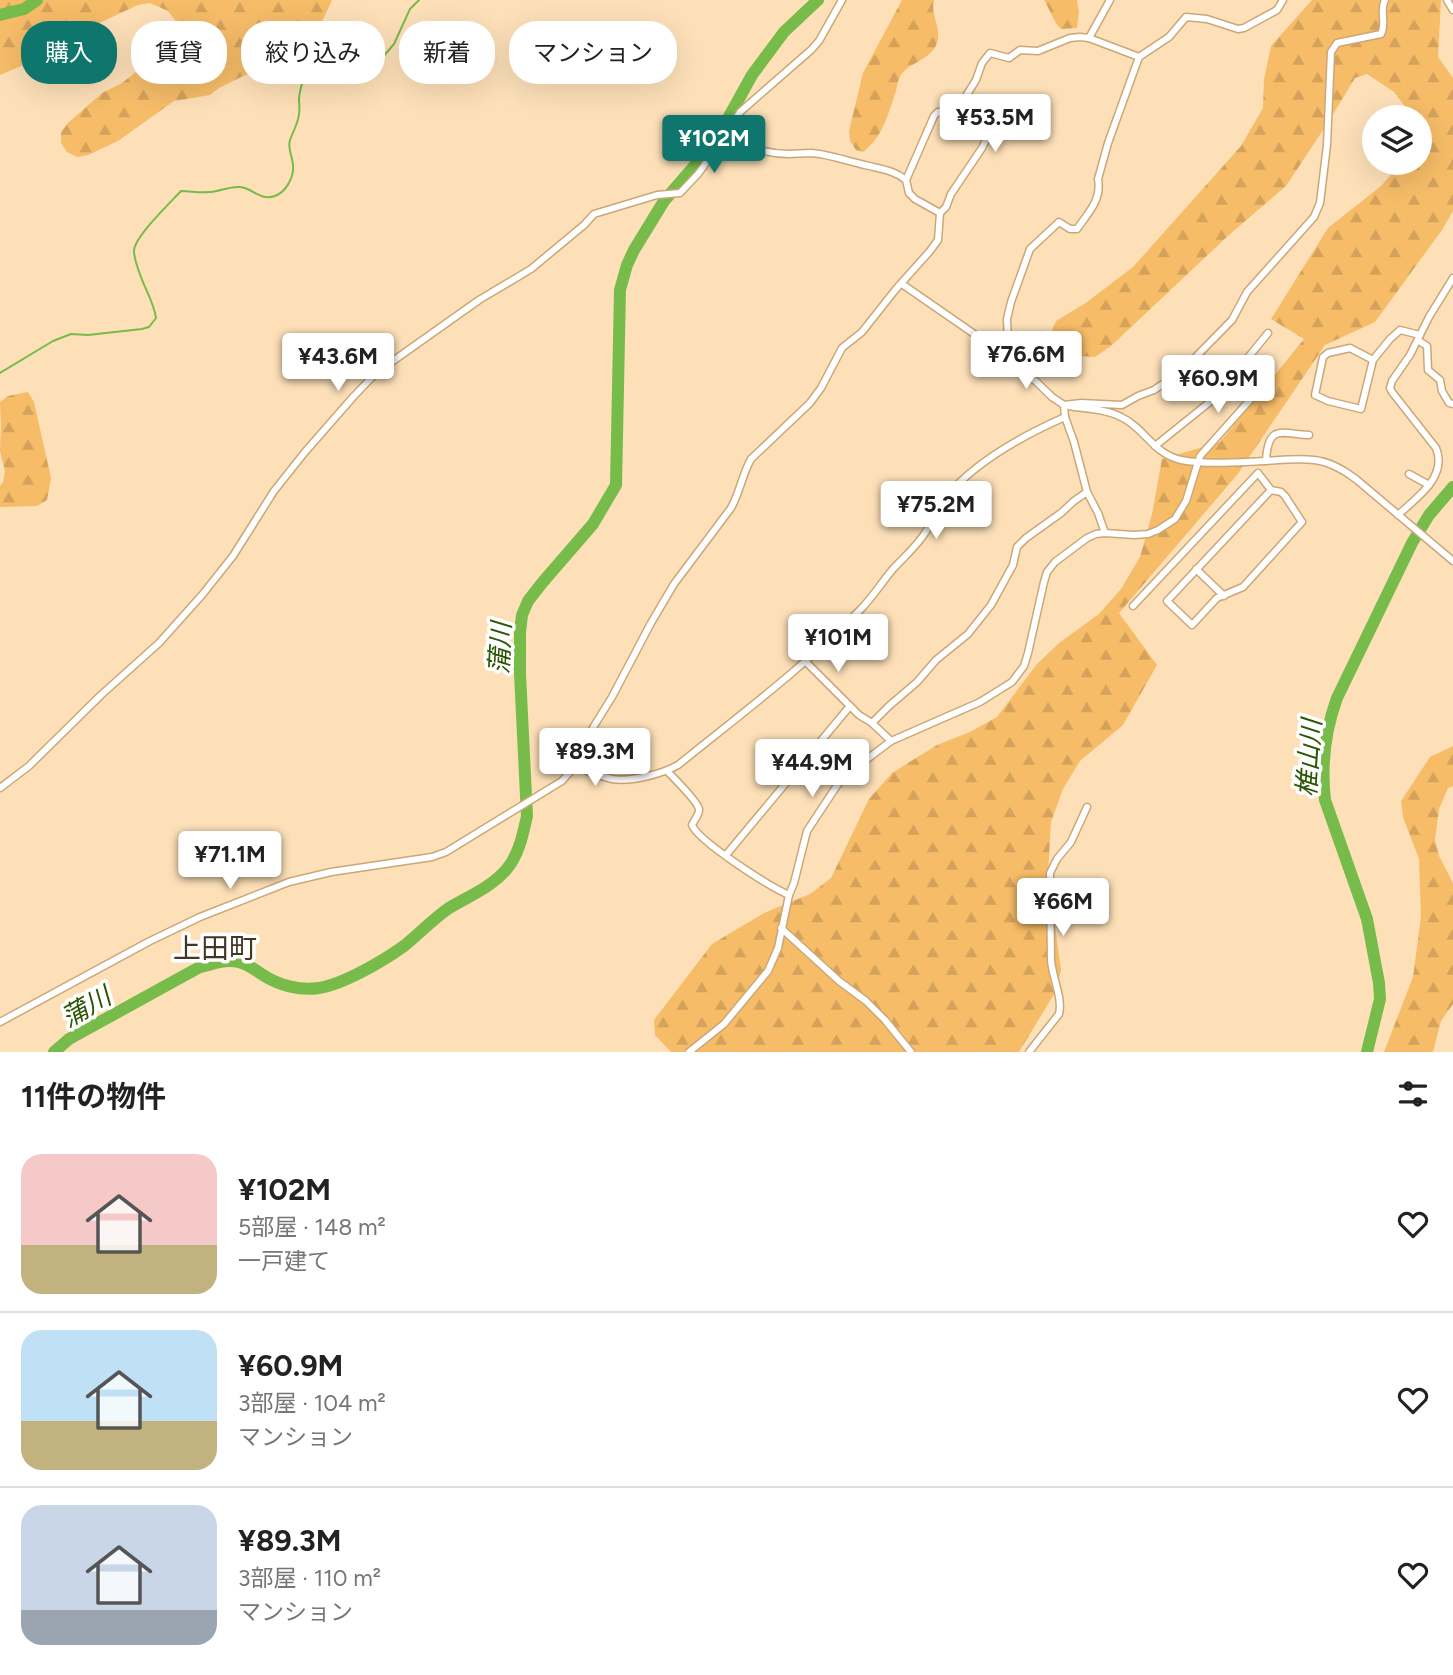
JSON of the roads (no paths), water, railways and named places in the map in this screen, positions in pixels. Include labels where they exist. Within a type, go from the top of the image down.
[{"type":"street","points":[[0,788],[29,766],[159,643],[233,556],[274,491],[305,452],[376,373],[479,300],[531,269],[594,214],[657,195],[680,193],[698,174],[746,106],[819,41],[842,0]]},
{"type":"street","points":[[1090,38],[1110,0]]},
{"type":"street","points":[[1005,356],[1009,311],[1030,249],[1059,222],[1070,229],[1077,229],[1098,200],[1098,179],[1105,153],[1139,57],[1169,37],[1186,17],[1207,19],[1238,29],[1244,28],[1277,10],[1283,0]]},
{"type":"street","points":[[1064,405],[1081,403],[1119,406],[1173,378],[1232,320],[1247,292],[1314,217],[1319,209],[1327,145],[1331,52],[1337,43],[1381,34],[1384,29],[1382,6],[1385,0]]},
{"type":"street","points":[[1447,0],[1453,10]]},
{"type":"street","points":[[905,180],[934,116],[938,112],[956,112],[990,52],[1009,58],[1020,50],[1038,51],[1070,38],[1090,38],[1139,57]]},
{"type":"street","points":[[0,1022],[200,917],[299,880],[331,872],[432,857],[446,852],[562,781],[575,766],[650,623],[674,584],[732,508],[751,459],[810,403],[842,348],[862,332],[938,240],[940,213],[992,128],[960,105]]},
{"type":"street","points":[[726,135],[737,143],[757,149],[787,154],[812,153],[888,170],[905,180],[909,193],[915,199],[940,213]]},
{"type":"street","points":[[1400,517],[1433,481],[1438,453],[1390,387],[1453,278]]},
{"type":"street","points":[[902,284],[1019,365],[1064,405],[1122,417],[1167,456],[1199,463],[1314,460],[1343,469],[1453,561]]},
{"type":"street","points":[[1373,360],[1350,348],[1328,353],[1323,358],[1315,395],[1361,409],[1373,360],[1400,330],[1419,338],[1427,346],[1428,370],[1440,380],[1449,403],[1453,404]]},
{"type":"street","points":[[1154,446],[1207,406],[1268,333]]},
{"type":"street","points":[[689,1052],[724,1024],[768,971],[778,948],[807,831],[838,784],[891,741],[981,702],[1012,682],[1024,666],[1047,572],[1055,562],[1096,534],[1149,534],[1175,519],[1186,501],[1200,456],[1265,383],[1242,365]]},
{"type":"street","points":[[1064,405],[1065,417],[1087,492],[1105,533]]},
{"type":"street","points":[[575,766],[604,777],[622,780],[667,771],[678,765],[806,662],[862,609],[924,536],[946,497],[961,482],[1006,449],[1065,417]]},
{"type":"street","points":[[1133,606],[1258,473],[1266,446],[1277,433],[1309,435]]},
{"type":"street","points":[[1258,473],[1271,490],[1285,496],[1302,522],[1243,587],[1217,598],[1192,625],[1167,601],[1271,490]]},
{"type":"street","points":[[1409,474],[1429,485]]},
{"type":"street","points":[[872,723],[917,682],[936,660],[968,634],[991,605],[1013,565],[1017,547],[1087,492]]},
{"type":"street","points":[[1196,569],[1224,596]]},
{"type":"street","points":[[806,662],[859,715],[891,741]]},
{"type":"street","points":[[726,855],[850,706]]},
{"type":"street","points":[[667,771],[699,809],[692,828],[704,840],[771,887],[789,895]]},
{"type":"street","points":[[1028,1052],[1059,1014],[1061,1007],[1052,972],[1049,878],[1054,865],[1071,842],[1087,807]]},
{"type":"street","points":[[782,928],[839,981],[866,1001],[911,1052]]},
{"type":"waterway","points":[[0,15],[24,9],[37,0]]},
{"type":"waterway","points":[[0,373],[53,341],[71,334],[88,335],[149,327],[156,318],[137,267],[134,251],[146,229],[181,191],[205,192],[240,187],[265,197],[275,196],[283,191],[293,170],[289,143],[298,118],[302,85],[316,55],[320,50],[342,56],[352,62],[367,64],[382,58],[394,44],[410,9],[419,0]]},
{"type":"waterway","name":"蒲川","points":[[54,1052],[69,1039],[198,968],[213,964],[228,961],[242,963],[275,982],[297,988],[312,989],[340,982],[404,946],[449,908],[493,882],[506,870],[520,844],[527,816],[520,674],[522,615],[528,601],[542,583],[593,524],[616,485],[620,290],[627,265],[664,201],[697,163],[725,124],[752,75],[784,32],[818,0]]},
{"type":"waterway","name":"椎山川","points":[[1367,1052],[1380,999],[1379,983],[1367,919],[1325,800],[1325,748],[1337,698],[1412,543],[1429,515],[1453,487]]},
{"type":"district","name":"上田町","points":[[215,948]]}]
